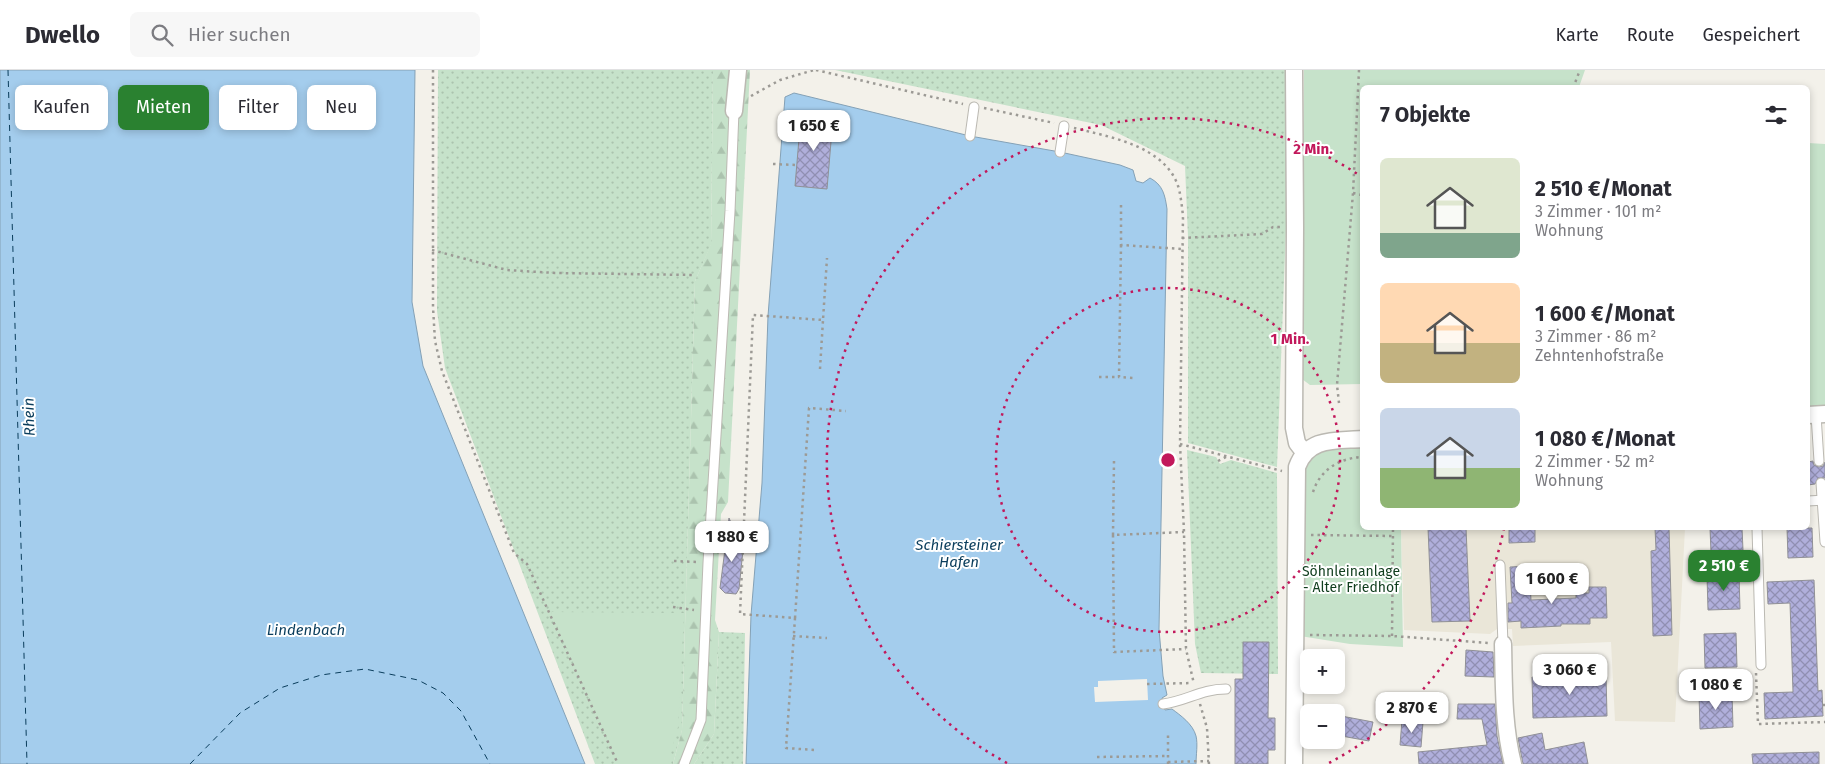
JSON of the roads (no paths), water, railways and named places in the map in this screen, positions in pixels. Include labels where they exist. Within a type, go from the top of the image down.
[{"type":"street","points":[[734,111],[738,70]]},
{"type":"street","points":[[1294,70],[1294,428],[1297,443],[1304,452]]},
{"type":"street","points":[[1294,764],[1296,475],[1304,452],[1318,443],[1360,439]]},
{"type":"street","points":[[1503,644],[1505,713],[1513,764]]},
{"type":"lane","points":[[970,136],[974,106]]},
{"type":"lane","points":[[684,764],[701,720],[734,111]]},
{"type":"lane","points":[[1060,152],[1064,126]]},
{"type":"lane","points":[[1816,415],[1819,461]]},
{"type":"lane","points":[[1821,484],[1824,500],[1825,542]]},
{"type":"lane","points":[[1810,501],[1824,500]]},
{"type":"lane","points":[[1757,530],[1761,665]]},
{"type":"lane","points":[[1500,565],[1503,644]]},
{"type":"lane","points":[[1163,704],[1175,702],[1211,689],[1226,689]]},
{"type":"water","points":[[0,70],[415,70],[412,302],[423,366],[585,764],[0,764]]},
{"type":"water","name":"Schiersteiner Hafen","points":[[794,93],[970,136],[1120,165],[1133,170],[1136,181],[1143,183],[1150,178],[1161,187],[1167,209],[1159,629],[1163,676],[1167,695],[1162,698],[1165,710],[1172,709],[1186,720],[1192,728],[1197,742],[1196,764],[746,764],[751,615],[762,483],[768,316],[785,97]]},
{"type":"water label","name":"Rhein","points":[[29,417]]},
{"type":"water label","name":"Lindenbach","points":[[306,630]]},
{"type":"park label","name":"Söhnleinanlage - Alter Friedhof","points":[[1351,580]]}]
